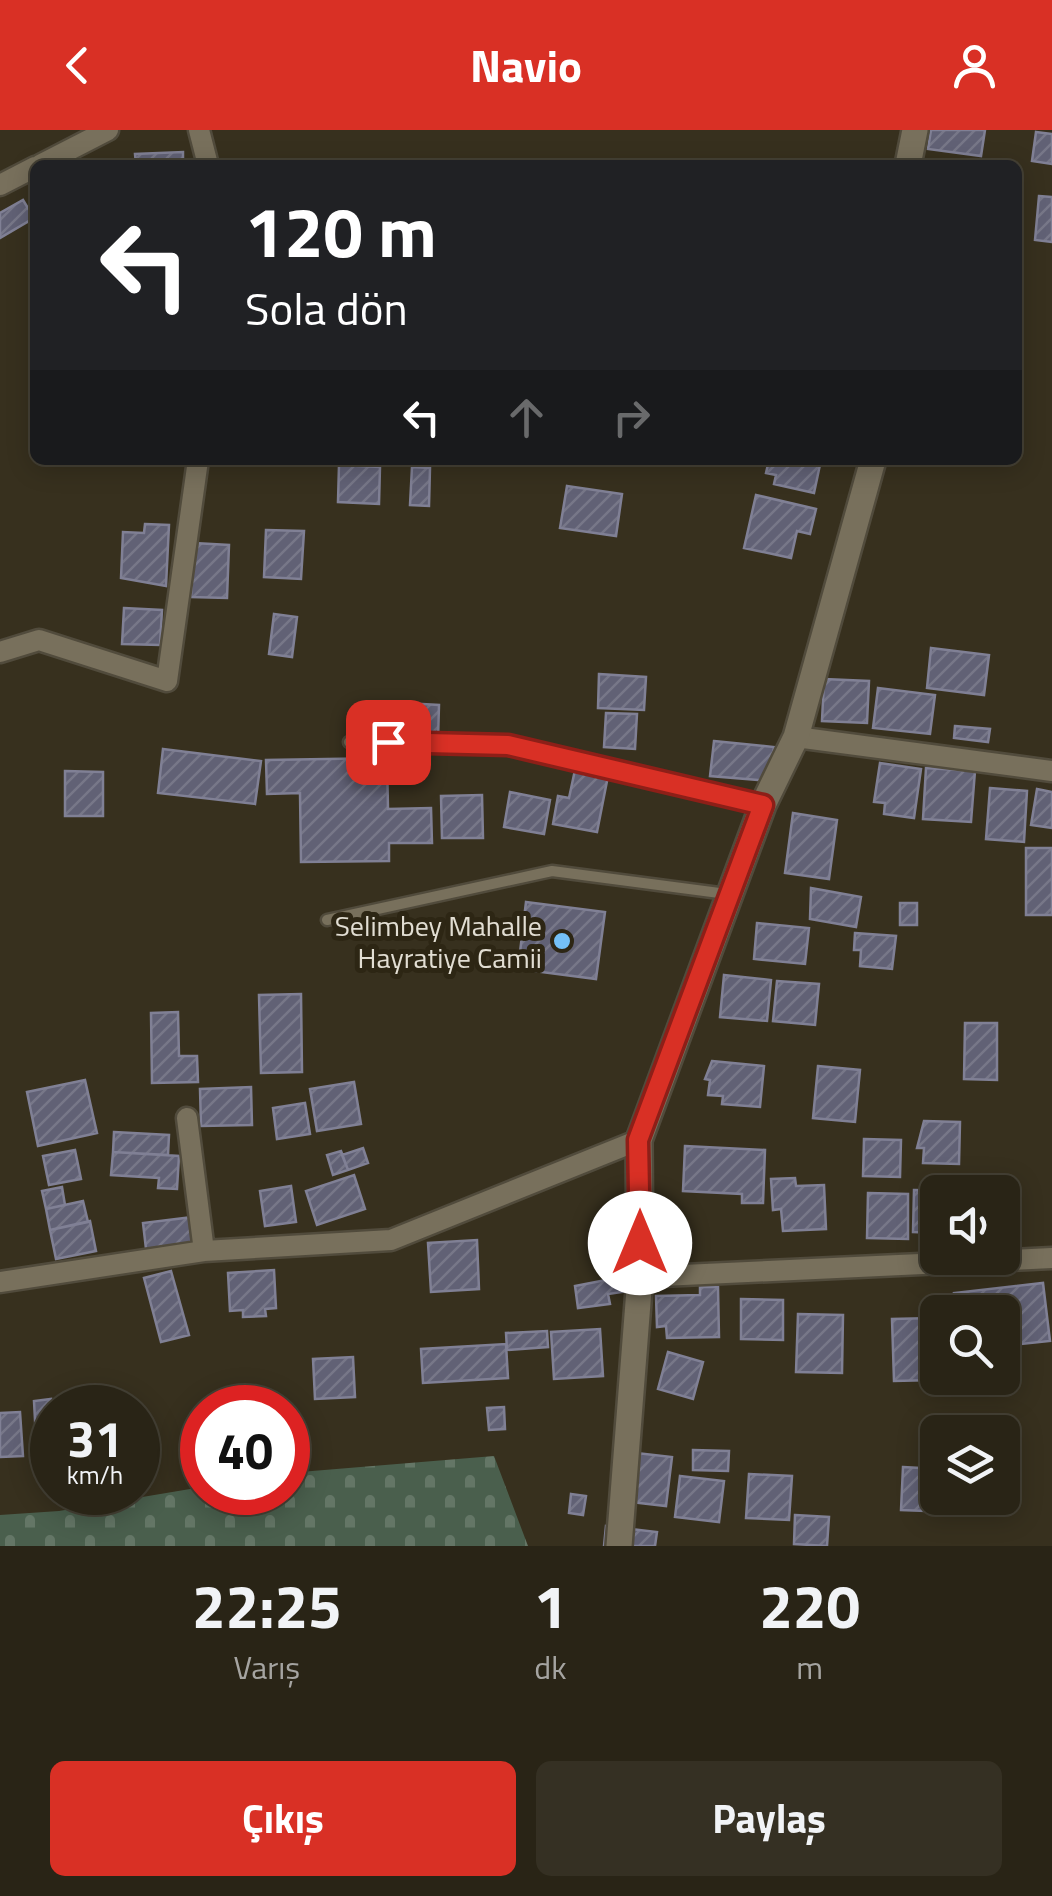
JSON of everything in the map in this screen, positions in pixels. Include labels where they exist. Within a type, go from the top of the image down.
[{"type":"street","points":[[49,160],[108,130]]},
{"type":"street","points":[[199,130],[207,160]]},
{"type":"street","points":[[909,160],[915,130]]},
{"type":"street","points":[[0,186],[30,170]]},
{"type":"street","points":[[0,652],[39,640],[166,680],[197,465]]},
{"type":"street","points":[[619,1546],[640,1277],[638,1140],[733,895],[763,805],[796,737],[872,465]]},
{"type":"street","points":[[796,737],[1052,771]]},
{"type":"street","points":[[187,1118],[204,1250]]},
{"type":"street","points":[[0,1282],[204,1250],[390,1240],[638,1140]]},
{"type":"street","points":[[640,1277],[1052,1258]]},
{"type":"lane","points":[[348,742],[508,745],[763,805]]},
{"type":"lane","points":[[327,920],[552,871],[733,895]]},
{"type":"green space","points":[[494,1456],[528,1546],[0,1546],[0,1515],[160,1515],[160,1494],[180,1491],[180,1515],[310,1515],[310,1471]]},
{"type":"building","points":[[931,130],[985,130],[981,156],[928,149]]},
{"type":"building","points":[[1036,132],[1052,134],[1052,164],[1032,161]]},
{"type":"building","points":[[183,152],[183,160],[136,160],[135,154]]},
{"type":"building","points":[[1039,196],[1052,197],[1052,242],[1035,240]]},
{"type":"building","points":[[23,200],[30,220],[0,238],[0,213]]},
{"type":"building","points":[[339,465],[380,467],[379,504],[338,502]]},
{"type":"building","points":[[768,465],[820,465],[814,493],[774,484],[776,475],[766,473]]},
{"type":"building","points":[[412,467],[430,468],[429,506],[410,505]]},
{"type":"building","points":[[567,486],[622,494],[616,536],[560,528]]},
{"type":"building","points":[[756,495],[816,509],[810,534],[797,531],[791,558],[744,548]]},
{"type":"building","points":[[145,524],[169,525],[166,586],[121,578],[123,532],[144,533]]},
{"type":"building","points":[[266,530],[304,531],[301,579],[264,577]]},
{"type":"building","points":[[194,543],[229,545],[227,598],[191,597]]},
{"type":"building","points":[[124,608],[162,610],[160,645],[122,644]]},
{"type":"building","points":[[274,614],[297,617],[292,657],[269,654]]},
{"type":"building","points":[[931,648],[989,655],[984,695],[927,688]]},
{"type":"building","points":[[599,674],[646,677],[644,710],[598,708]]},
{"type":"building","points":[[824,679],[869,681],[867,723],[822,721]]},
{"type":"building","points":[[878,688],[935,695],[930,734],[873,728]]},
{"type":"building","points":[[385,702],[439,705],[438,740],[383,738]]},
{"type":"building","points":[[606,713],[637,714],[635,749],[604,747]]},
{"type":"building","points":[[955,726],[990,729],[988,742],[954,738]]},
{"type":"building","points":[[714,741],[774,747],[770,781],[710,776]]},
{"type":"building","points":[[163,749],[261,761],[255,804],[158,793]]},
{"type":"building","points":[[387,758],[388,809],[431,808],[432,843],[389,843],[389,861],[301,862],[300,793],[267,794],[266,760]]},
{"type":"building","points":[[880,763],[921,769],[914,818],[884,814],[885,803],[874,802]]},
{"type":"building","points":[[926,768],[975,771],[971,822],[923,819]]},
{"type":"building","points":[[575,770],[608,776],[597,832],[553,824],[558,796],[569,798]]},
{"type":"building","points":[[65,771],[103,772],[103,816],[65,816]]},
{"type":"building","points":[[990,788],[1027,791],[1024,842],[986,839]]},
{"type":"building","points":[[1037,789],[1052,792],[1052,828],[1031,825]]},
{"type":"building","points":[[510,792],[550,800],[544,834],[504,827]]},
{"type":"building","points":[[482,795],[483,838],[442,838],[441,796]]},
{"type":"building","points":[[793,813],[837,820],[829,879],[785,873]]},
{"type":"building","points":[[1026,848],[1052,848],[1052,915],[1026,915]]},
{"type":"building","points":[[811,888],[861,897],[856,927],[810,919]]},
{"type":"building","name":"Selimbey Mahalle Hayratiye Camii","points":[[526,902],[605,912],[596,979],[518,969]]},
{"type":"building","points":[[900,903],[917,903],[917,925],[900,925]]},
{"type":"building","points":[[757,923],[809,928],[805,964],[754,959]]},
{"type":"building","points":[[855,933],[896,936],[892,969],[860,966],[861,950],[854,950]]},
{"type":"building","points":[[724,975],[771,980],[767,1021],[720,1017]]},
{"type":"building","points":[[777,981],[819,984],[815,1025],[773,1021]]},
{"type":"building","points":[[301,994],[302,1072],[261,1073],[259,995]]},
{"type":"building","points":[[178,1012],[179,1056],[197,1056],[198,1082],[152,1083],[151,1013]]},
{"type":"building","points":[[965,1023],[997,1023],[997,1080],[964,1079]]},
{"type":"building","points":[[712,1061],[764,1066],[760,1107],[722,1104],[723,1096],[708,1095],[710,1080],[705,1079]]},
{"type":"building","points":[[818,1066],[860,1070],[855,1122],[813,1118]]},
{"type":"building","points":[[85,1080],[97,1133],[38,1146],[27,1092]]},
{"type":"building","points":[[354,1082],[361,1124],[317,1131],[310,1089]]},
{"type":"building","points":[[251,1087],[252,1125],[201,1126],[200,1089]]},
{"type":"building","points":[[305,1103],[310,1134],[277,1139],[273,1108]]},
{"type":"building","points":[[924,1121],[960,1122],[959,1164],[923,1163],[924,1148],[917,1148]]},
{"type":"building","points":[[114,1132],[169,1135],[168,1155],[113,1152]]},
{"type":"building","points":[[864,1139],[901,1140],[900,1177],[863,1176]]},
{"type":"building","points":[[685,1146],[765,1150],[763,1203],[742,1203],[742,1194],[683,1191]]},
{"type":"building","points":[[363,1148],[368,1163],[348,1170],[342,1155]]},
{"type":"building","points":[[75,1150],[81,1179],[49,1185],[43,1156]]},
{"type":"building","points":[[341,1151],[348,1170],[333,1175],[327,1155]]},
{"type":"building","points":[[113,1152],[179,1156],[177,1189],[158,1188],[159,1178],[111,1175]]},
{"type":"building","points":[[354,1175],[365,1209],[317,1225],[306,1191]]},
{"type":"building","points":[[795,1178],[796,1186],[824,1185],[826,1229],[783,1231],[781,1209],[773,1210],[771,1179]]},
{"type":"building","points":[[291,1186],[296,1222],[265,1226],[260,1191]]},
{"type":"building","points":[[62,1187],[65,1205],[46,1209],[42,1191]]},
{"type":"building","points":[[914,1190],[920,1190],[920,1232],[913,1232]]},
{"type":"building","points":[[868,1193],[908,1194],[908,1239],[867,1238]]},
{"type":"building","points":[[83,1201],[88,1222],[50,1230],[46,1209]]},
{"type":"building","points":[[193,1217],[196,1244],[146,1249],[143,1223]]},
{"type":"building","points":[[90,1221],[96,1251],[56,1259],[50,1230]]},
{"type":"building","points":[[477,1240],[479,1289],[431,1292],[428,1243]]},
{"type":"building","points":[[274,1270],[276,1308],[265,1309],[266,1316],[243,1317],[243,1310],[230,1311],[228,1273]]},
{"type":"building","points":[[171,1271],[189,1335],[161,1342],[144,1278]]},
{"type":"building","points":[[647,1272],[649,1288],[608,1294],[610,1304],[578,1308],[575,1286]]},
{"type":"building","points":[[1043,1283],[1050,1341],[1020,1344],[1020,1295],[954,1293]]},
{"type":"building","points":[[700,1287],[718,1287],[719,1337],[667,1338],[666,1326],[657,1327],[656,1296],[700,1295]]},
{"type":"building","points":[[741,1299],[783,1300],[783,1340],[741,1339]]},
{"type":"building","points":[[798,1314],[843,1315],[842,1373],[796,1372]]},
{"type":"building","points":[[920,1318],[920,1380],[894,1381],[892,1319]]},
{"type":"building","points":[[600,1329],[603,1376],[554,1379],[551,1332]]},
{"type":"building","points":[[547,1331],[548,1347],[507,1350],[506,1333]]},
{"type":"building","points":[[506,1344],[508,1378],[423,1383],[421,1349]]},
{"type":"building","points":[[668,1352],[703,1362],[693,1399],[658,1389]]},
{"type":"building","points":[[353,1357],[355,1397],[315,1399],[313,1359]]},
{"type":"building","points":[[504,1407],[505,1429],[489,1430],[487,1408]]},
{"type":"building","points":[[20,1412],[23,1456],[0,1457],[0,1413]]},
{"type":"building","points":[[693,1450],[729,1451],[728,1471],[693,1470]]},
{"type":"building","points":[[619,1451],[672,1457],[666,1506],[613,1500]]},
{"type":"building","points":[[903,1467],[920,1468],[920,1511],[901,1510]]},
{"type":"building","points":[[749,1474],[792,1476],[789,1520],[746,1518]]},
{"type":"building","points":[[680,1476],[724,1481],[719,1522],[675,1517]]},
{"type":"building","points":[[571,1494],[586,1496],[583,1515],[569,1513]]},
{"type":"building","points":[[795,1515],[829,1517],[827,1546],[794,1544]]},
{"type":"building","points":[[606,1526],[657,1532],[655,1546],[604,1546]]},
{"type":"place","name":"Selimbey Mahalle Hayratiye Camii","points":[[562,941]]},
{"type":"route","points":[[388,742],[508,745],[763,805],[733,895],[638,1140],[640,1243]]}]
